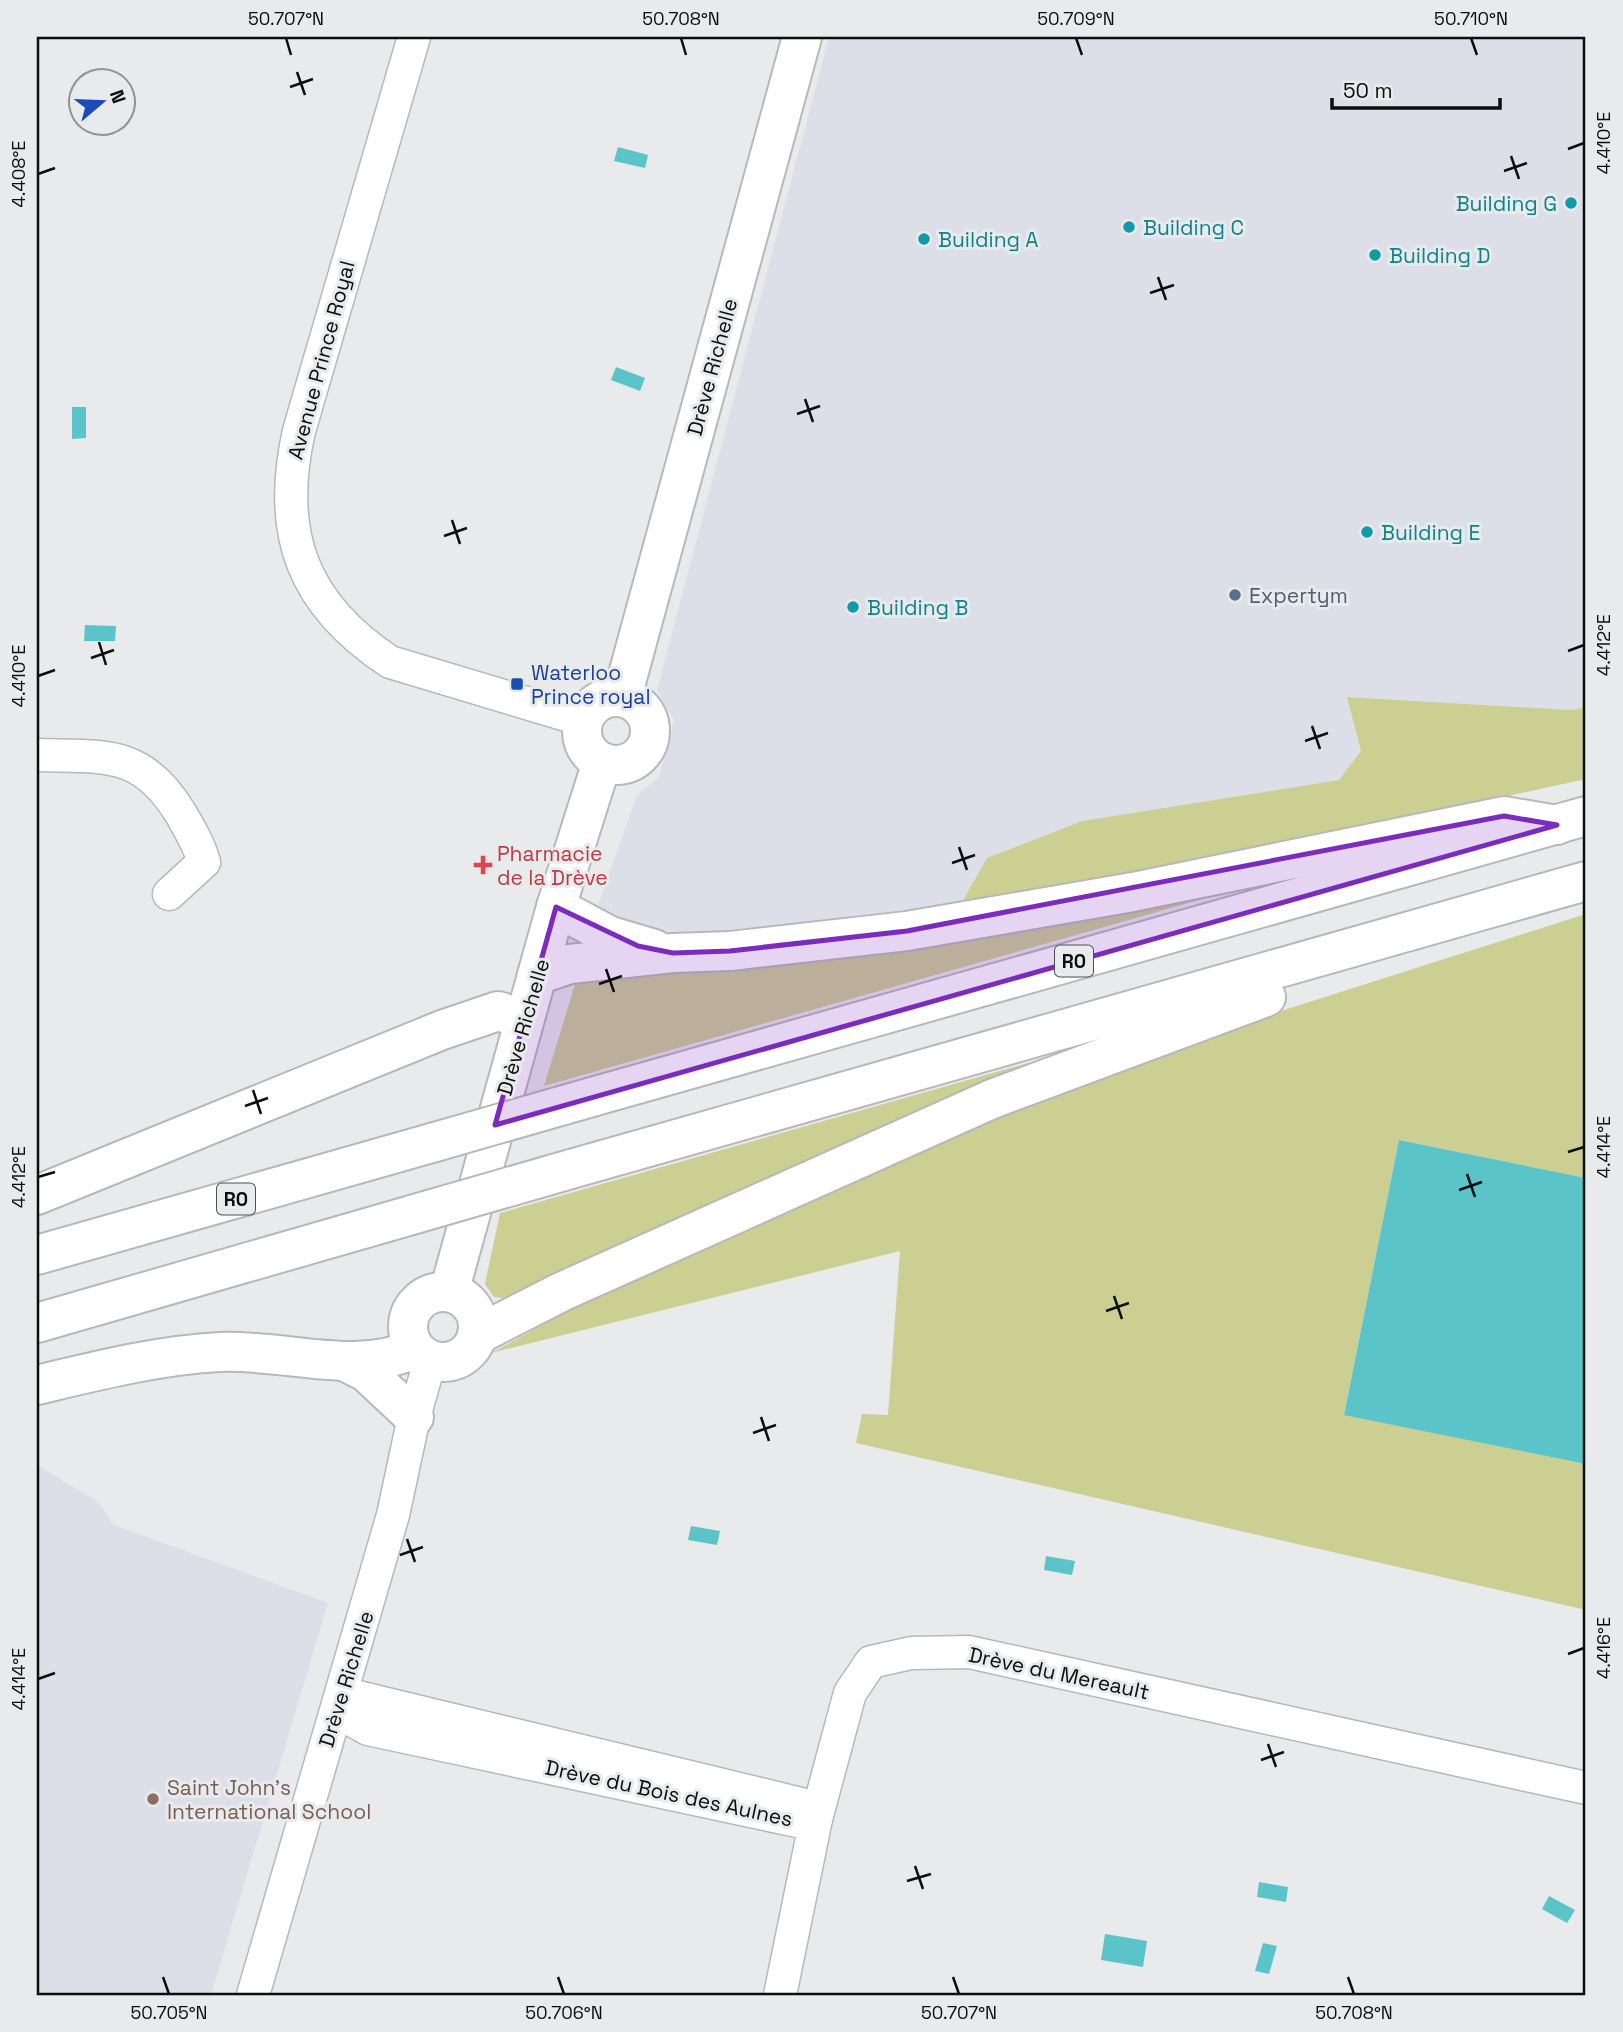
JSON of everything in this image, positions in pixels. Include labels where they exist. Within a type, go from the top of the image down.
[{"type":"main road","name":"Drève Richelle","points":[[622,697],[794,38]]},
{"type":"main road","points":[[622,697],[634,702],[643,712],[649,724],[649,737],[645,748],[626,764],[602,762],[589,752],[582,737],[583,720],[592,706],[605,698],[622,697]]},
{"type":"main road","name":"Drève Richelle","points":[[449,1292],[556,907],[602,762]]},
{"type":"main road","points":[[537,975],[570,964],[673,953],[730,951],[907,931],[1133,892],[1504,816],[1572,821]]},
{"type":"main road","name":"R0","points":[[37,1255],[1572,821]]},
{"type":"main road","points":[[37,1323],[1586,881]]},
{"type":"main road","points":[[556,907],[610,936],[673,953]]},
{"type":"main road","points":[[477,1335],[561,1292],[992,1098],[1278,992],[1338,951]]},
{"type":"main road","points":[[37,1195],[442,1030],[498,1011],[524,1019]]},
{"type":"main road","points":[[37,1385],[219,1352],[261,1352],[348,1363],[423,1355],[445,1363],[460,1358],[471,1349],[477,1335],[477,1321],[472,1308],[462,1298],[449,1292],[432,1293],[418,1302],[413,1309],[409,1317],[408,1334],[423,1355]]},
{"type":"main road","points":[[348,1363],[366,1372],[414,1417]]},
{"type":"street","name":"Avenue Prince Royal","points":[[414,37],[299,430],[290,482],[294,536],[313,588],[325,607],[368,647],[390,662],[583,720]]},
{"type":"street","points":[[37,755],[105,757],[124,762],[142,769],[169,795],[199,845],[204,862],[194,874],[169,894]]},
{"type":"street","name":"Drève Richelle","points":[[253,1995],[393,1515],[414,1417],[423,1355]]},
{"type":"street","name":"Drève du Mereault","points":[[780,1995],[816,1819],[850,1693],[871,1662],[911,1653],[969,1652],[1586,1788]]},
{"type":"street","name":"Drève du Bois des Aulnes","points":[[341,1699],[358,1697],[376,1700],[801,1804],[816,1819]]},
{"type":"highlighted area","points":[[1504,816],[1557,825],[495,1125],[556,907],[638,946],[673,953],[730,951],[907,931]]},
{"type":"shaded area","points":[[829,37],[1586,37],[1586,707],[1571,710],[1348,697],[1361,751],[1339,780],[1082,821],[987,858],[962,902],[808,925],[702,934],[643,933],[596,911],[637,795],[659,777],[674,721],[657,690]]},
{"type":"shaded area","name":"Saint John's International School","points":[[37,1465],[98,1502],[114,1525],[328,1603],[211,1995],[37,1995]]},
{"type":"green space","points":[[1347,697],[1571,710],[1586,707],[1586,779],[1297,842],[962,902],[987,858],[1082,821],[1339,780],[1361,751]]},
{"type":"green space","points":[[1259,883],[544,1086],[579,971]]},
{"type":"green space","points":[[1586,914],[1586,1178],[1399,1140],[1344,1414],[1586,1464],[1586,1610],[856,1443],[862,1414],[888,1415],[900,1251],[491,1353],[572,1309],[956,1135],[1052,1095],[1284,1010]]},
{"type":"green space","points":[[1109,1040],[516,1300],[494,1297],[485,1284],[500,1213]]},
{"type":"water","points":[[618,147],[648,155],[645,168],[614,161]]},
{"type":"water","points":[[616,367],[645,378],[640,391],[611,380]]},
{"type":"water","points":[[72,407],[86,407],[86,438],[72,439]]},
{"type":"water","points":[[85,625],[116,626],[115,641],[84,641]]},
{"type":"water","points":[[1399,1140],[1586,1178],[1586,1464],[1344,1415]]},
{"type":"water","points":[[691,1526],[720,1531],[717,1545],[688,1540]]},
{"type":"water","points":[[1046,1556],[1075,1561],[1072,1575],[1044,1570]]},
{"type":"water","points":[[1259,1882],[1288,1887],[1286,1902],[1257,1897]]},
{"type":"water","points":[[1549,1896],[1575,1910],[1567,1923],[1542,1909]]},
{"type":"water","points":[[1105,1934],[1147,1941],[1143,1967],[1101,1960]]},
{"type":"water","points":[[1263,1943],[1277,1946],[1269,1974],[1255,1971]]},
{"type":"place","name":"Building G","points":[[1571,203]]},
{"type":"place","name":"Building C","points":[[1129,227]]},
{"type":"place","name":"Building A","points":[[924,239]]},
{"type":"place","name":"Building D","points":[[1375,255]]},
{"type":"place","name":"Building E","points":[[1367,532]]},
{"type":"place","name":"Expertym","points":[[1235,595]]},
{"type":"place","name":"Building B","points":[[853,607]]},
{"type":"place","name":"Waterloo Prince royal","points":[[517,684]]},
{"type":"place","name":"Pharmacie de la Drève","points":[[483,865]]},
{"type":"place","name":"Saint John's International School","points":[[153,1799]]}]
